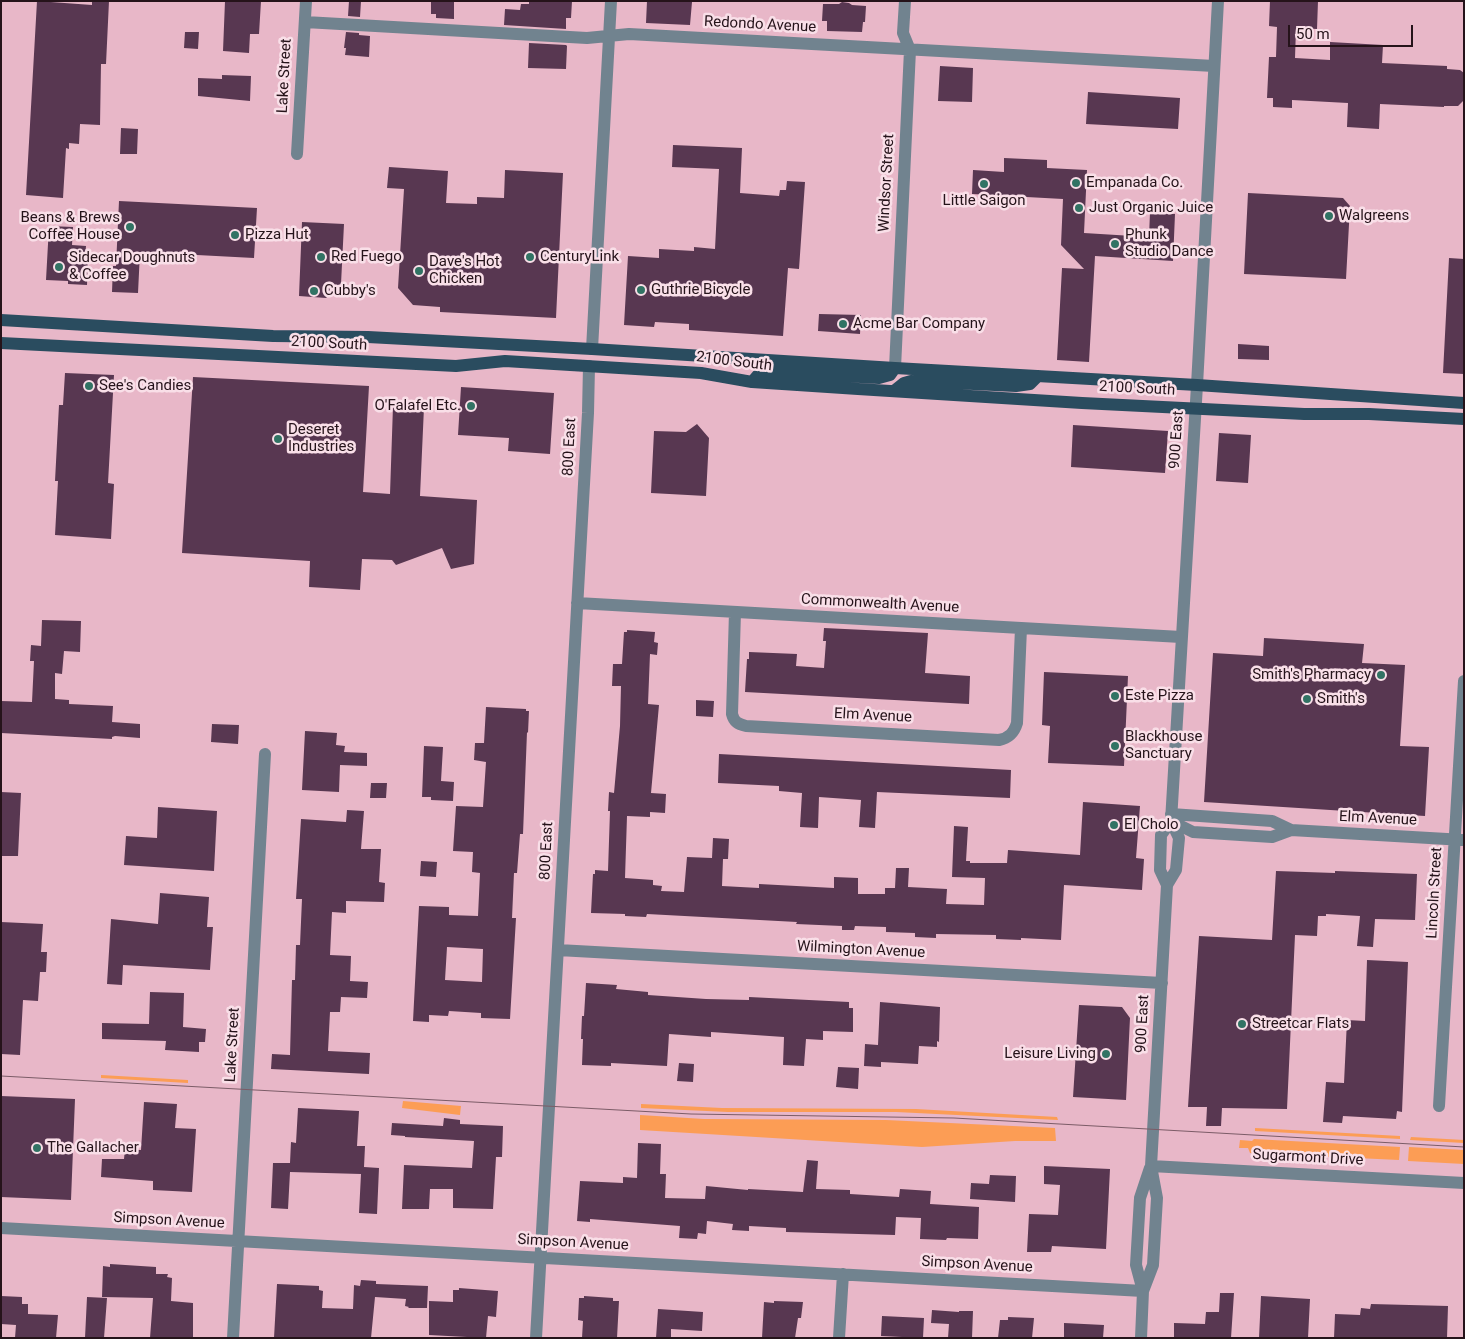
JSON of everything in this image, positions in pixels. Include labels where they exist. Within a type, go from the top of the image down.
[{"type":"main road","name":"2100 South","points":[[1,320],[273,336],[368,337],[1197,384],[1464,403]]},
{"type":"main road","name":"2100 South","points":[[1,343],[456,366],[505,361],[701,373],[752,382],[894,392],[1304,414],[1369,414],[1464,420]]},
{"type":"main road","points":[[752,382],[758,375],[768,372],[876,378],[888,376],[895,368]]},
{"type":"main road","points":[[894,392],[904,383],[911,381],[1016,386],[1030,384],[1038,376]]},
{"type":"street","name":"Lake Street","points":[[297,154],[306,1]]},
{"type":"street","points":[[592,350],[611,1]]},
{"type":"street","name":"Windsor Street","points":[[895,368],[910,50],[903,33],[905,1]]},
{"type":"street","name":"900 East","points":[[1140,1338],[1143,1291],[1136,1265],[1140,1198],[1151,1166],[1167,885],[1176,870],[1179,838],[1171,818],[1218,1]]},
{"type":"street","name":"Redondo Avenue","points":[[305,22],[588,38],[630,34],[1214,66]]},
{"type":"street","name":"800 East","points":[[536,1338],[588,413],[588,366]]},
{"type":"street","name":"Commonwealth Avenue","points":[[577,603],[1181,637]]},
{"type":"street","name":"Elm Avenue","points":[[735,612],[732,714],[734,720],[746,726],[1006,739],[1015,730],[1016,723],[1021,628]]},
{"type":"street","name":"Lincoln Street","points":[[1439,1106],[1459,840],[1464,681]]},
{"type":"street","name":"Lake Street","points":[[232,1338],[265,754]]},
{"type":"street","name":"Elm Avenue","points":[[1171,818],[1272,821],[1291,830],[1459,840]]},
{"type":"street","name":"Wilmington Avenue","points":[[558,950],[1162,983]]},
{"type":"street","name":"Sugarmont Drive","points":[[1151,1166],[1464,1183]]},
{"type":"street","name":"Simpson Avenue","points":[[1,1228],[1143,1291]]},
{"type":"street","points":[[839,1338],[843,1274]]},
{"type":"shaded area","points":[[101,1075],[188,1080],[188,1083],[101,1078]]},
{"type":"shaded area","points":[[403,1101],[461,1106],[460,1115],[402,1108]]},
{"type":"shaded area","points":[[641,1104],[722,1108],[916,1109],[1057,1117],[1058,1120],[896,1112],[728,1112],[641,1108]]},
{"type":"shaded area","points":[[640,1115],[704,1119],[886,1120],[1055,1128],[1056,1141],[1015,1141],[922,1147],[640,1130]]},
{"type":"shaded area","points":[[1255,1128],[1400,1136],[1400,1139],[1255,1131]]},
{"type":"shaded area","points":[[1411,1137],[1464,1140],[1464,1143],[1410,1140]]},
{"type":"shaded area","points":[[1254,1139],[1400,1147],[1399,1160],[1250,1153],[1248,1148],[1239,1148],[1240,1140],[1252,1141]]},
{"type":"shaded area","points":[[1409,1147],[1464,1150],[1464,1164],[1408,1161]]},
{"type":"building","points":[[37,1],[92,5],[92,1],[109,1],[106,64],[101,64],[100,125],[80,124],[79,144],[69,143],[69,149],[66,148],[63,198],[26,195]]},
{"type":"building","points":[[225,1],[261,1],[259,34],[250,34],[249,53],[223,51]]},
{"type":"building","points":[[349,1],[361,1],[360,17],[348,16]]},
{"type":"building","points":[[431,1],[454,1],[454,19],[436,18],[436,14],[431,14]]},
{"type":"building","points":[[529,1],[572,1],[571,18],[566,18],[566,29],[504,25],[505,9],[520,10],[521,4],[529,4]]},
{"type":"building","points":[[647,1],[692,2],[690,25],[646,23]]},
{"type":"building","points":[[1270,1],[1318,1],[1317,29],[1296,28],[1295,58],[1330,60],[1330,42],[1383,45],[1382,63],[1447,66],[1447,69],[1460,70],[1464,73],[1464,100],[1458,106],[1444,107],[1380,104],[1379,129],[1347,127],[1348,103],[1292,100],[1292,108],[1273,107],[1273,98],[1267,98],[1269,57],[1276,57],[1277,27],[1269,26]]},
{"type":"building","points":[[842,2],[866,6],[862,32],[827,31],[827,21],[822,21],[823,4],[839,4]]},
{"type":"building","points":[[185,32],[199,32],[198,49],[184,48]]},
{"type":"building","points":[[346,32],[370,36],[369,57],[345,55]]},
{"type":"building","points":[[529,43],[566,45],[566,69],[528,68]]},
{"type":"building","points":[[940,66],[973,68],[972,102],[938,101]]},
{"type":"building","points":[[222,75],[251,76],[250,101],[198,96],[198,78],[222,79]]},
{"type":"building","points":[[1088,92],[1180,98],[1178,129],[1086,124]]},
{"type":"building","points":[[121,128],[138,129],[137,154],[120,154]]},
{"type":"building","points":[[673,145],[742,148],[740,193],[779,196],[780,190],[786,190],[787,181],[805,182],[799,269],[788,268],[783,336],[689,330],[689,324],[655,322],[654,327],[624,325],[628,256],[659,258],[659,249],[694,251],[694,247],[715,249],[719,169],[672,167]]},
{"type":"building","points":[[1004,158],[1047,160],[1047,168],[1087,170],[1084,233],[1149,237],[1150,212],[1175,214],[1173,261],[1095,256],[1089,362],[1057,360],[1062,268],[1084,269],[1061,245],[1063,199],[972,194],[973,170],[1004,172]]},
{"type":"building","points":[[389,167],[448,171],[446,203],[477,204],[477,197],[504,198],[505,170],[563,173],[556,318],[440,312],[440,307],[413,305],[398,288],[404,189],[387,188]]},
{"type":"building","name":"Walgreens","points":[[1248,193],[1343,198],[1350,206],[1346,279],[1244,274]]},
{"type":"building","points":[[119,201],[257,208],[254,258],[140,252],[138,293],[112,292],[113,266],[116,266]]},
{"type":"building","points":[[302,222],[344,224],[341,284],[326,298],[299,296]]},
{"type":"building","points":[[49,226],[73,227],[72,245],[86,246],[85,258],[88,258],[87,285],[68,284],[68,281],[46,280]]},
{"type":"building","points":[[1449,258],[1464,259],[1464,374],[1443,373]]},
{"type":"building","points":[[819,314],[861,315],[860,334],[818,331]]},
{"type":"building","points":[[1238,344],[1269,346],[1269,360],[1238,359]]},
{"type":"building","points":[[65,373],[114,375],[108,483],[114,484],[111,539],[55,535],[58,481],[55,481],[59,405],[63,405]]},
{"type":"building","name":"Deseret Industries","points":[[193,377],[369,386],[363,492],[390,494],[393,406],[424,407],[420,496],[477,500],[474,564],[451,569],[442,548],[396,565],[392,560],[362,559],[360,590],[309,587],[310,561],[182,553]]},
{"type":"building","points":[[461,387],[554,393],[550,454],[508,451],[509,438],[458,435]]},
{"type":"building","points":[[697,424],[709,438],[706,496],[651,493],[654,431],[686,432]]},
{"type":"building","points":[[1073,425],[1168,431],[1165,473],[1071,467]]},
{"type":"building","points":[[1219,433],[1251,435],[1248,483],[1216,481]]},
{"type":"building","points":[[42,620],[81,621],[80,652],[64,651],[62,674],[55,673],[55,699],[69,700],[69,704],[113,706],[112,722],[140,724],[140,738],[115,736],[112,739],[1,733],[1,701],[32,702],[34,661],[30,661],[31,645],[41,646]]},
{"type":"building","points":[[824,628],[928,633],[925,673],[970,676],[969,704],[745,692],[749,652],[797,654],[796,666],[824,668],[826,641],[823,641]]},
{"type":"building","points":[[627,630],[655,632],[654,642],[658,643],[657,655],[650,654],[648,704],[659,705],[651,793],[666,794],[665,813],[650,812],[650,817],[627,816],[625,878],[653,880],[653,885],[662,886],[661,891],[684,892],[687,857],[712,858],[713,838],[729,839],[728,859],[723,859],[722,886],[759,888],[759,884],[834,888],[834,877],[858,878],[858,894],[885,894],[885,888],[895,888],[896,868],[909,868],[908,887],[947,889],[946,904],[984,905],[985,878],[952,877],[954,826],[968,827],[966,861],[970,861],[970,863],[1007,863],[1008,850],[1080,855],[1083,802],[1140,806],[1136,858],[1144,859],[1142,890],[1064,885],[1061,940],[996,939],[996,935],[936,934],[936,938],[915,937],[915,933],[886,932],[886,927],[855,926],[854,930],[842,930],[842,926],[796,924],[797,922],[647,914],[646,917],[591,913],[593,874],[595,874],[595,870],[608,871],[609,792],[614,793],[620,726],[621,686],[612,686],[613,664],[622,664],[624,632],[627,632]]},
{"type":"building","name":"Smith's","points":[[1264,638],[1364,644],[1362,663],[1405,665],[1400,746],[1429,747],[1425,816],[1204,802],[1213,653],[1263,656]]},
{"type":"building","points":[[1044,672],[1128,676],[1124,766],[1048,763],[1050,726],[1042,725]]},
{"type":"building","points":[[696,700],[714,701],[713,717],[696,716]]},
{"type":"building","points":[[486,707],[526,709],[526,711],[529,711],[523,834],[520,834],[517,873],[514,873],[512,918],[516,918],[510,1019],[481,1018],[481,1013],[449,1011],[448,1016],[429,1015],[429,1022],[413,1021],[419,906],[449,907],[449,915],[478,916],[480,873],[472,872],[473,852],[453,851],[456,806],[483,807],[486,762],[474,760],[475,743],[484,743]],"holes":[[[447,947],[483,949],[482,982],[445,980]]]},
{"type":"building","points":[[212,724],[239,725],[238,744],[211,742]]},
{"type":"building","points":[[305,731],[337,733],[336,745],[345,746],[344,752],[367,753],[367,766],[340,765],[339,792],[302,790]]},
{"type":"building","points":[[424,746],[443,747],[441,781],[454,782],[453,801],[431,800],[431,797],[422,797]]},
{"type":"building","points":[[719,754],[1011,770],[1010,798],[877,792],[875,828],[859,827],[861,800],[819,797],[818,828],[800,827],[802,793],[779,791],[779,786],[718,783]]},
{"type":"building","points":[[371,783],[387,783],[386,798],[370,798]]},
{"type":"building","points":[[1,792],[21,793],[18,856],[1,856]]},
{"type":"building","points":[[158,807],[217,811],[214,871],[124,865],[126,836],[157,838]]},
{"type":"building","points":[[347,810],[364,811],[361,849],[381,849],[379,882],[385,883],[384,902],[346,901],[346,913],[332,912],[330,955],[351,956],[350,981],[368,982],[367,998],[341,997],[340,1012],[330,1012],[328,1051],[370,1053],[369,1074],[271,1069],[272,1054],[290,1055],[292,980],[295,980],[296,945],[300,945],[302,899],[296,899],[301,819],[346,822]]},
{"type":"building","points":[[421,861],[437,862],[436,877],[420,876]]},
{"type":"building","name":"Streetcar Flats","points":[[1276,871],[1417,874],[1415,920],[1375,919],[1373,947],[1357,946],[1360,916],[1326,914],[1326,916],[1318,916],[1317,936],[1295,935],[1287,1109],[1222,1108],[1221,1126],[1206,1126],[1207,1107],[1188,1107],[1199,936],[1272,940]]},
{"type":"building","points":[[160,893],[209,897],[207,927],[213,927],[210,970],[123,965],[122,985],[107,984],[111,919],[158,924]]},
{"type":"building","points":[[1,922],[43,924],[41,952],[47,952],[46,972],[40,972],[38,1001],[23,1000],[20,1055],[1,1054]]},
{"type":"building","points":[[1367,960],[1408,962],[1402,1112],[1397,1111],[1396,1119],[1343,1116],[1342,1123],[1323,1122],[1326,1082],[1344,1083],[1347,1020],[1365,1021]]},
{"type":"building","points":[[586,983],[617,985],[616,989],[648,992],[648,995],[706,999],[749,1000],[749,997],[849,1002],[849,1008],[853,1008],[853,1032],[823,1031],[823,1040],[806,1039],[804,1066],[783,1065],[784,1037],[711,1032],[711,1037],[669,1034],[667,1066],[611,1063],[611,1066],[582,1065],[582,1016],[584,1016]]},
{"type":"building","points":[[150,992],[184,993],[183,1027],[206,1029],[205,1042],[199,1042],[199,1052],[165,1050],[166,1041],[102,1039],[102,1023],[149,1024]]},
{"type":"building","points":[[880,1002],[940,1007],[939,1042],[937,1041],[937,1047],[919,1046],[918,1064],[881,1062],[881,1067],[864,1066],[865,1044],[878,1045]]},
{"type":"building","points":[[1079,1005],[1122,1007],[1130,1018],[1126,1100],[1073,1097]]},
{"type":"building","points":[[679,1063],[694,1064],[693,1082],[677,1081]]},
{"type":"building","points":[[838,1067],[859,1068],[858,1089],[836,1087]]},
{"type":"building","name":"The Gallacher","points":[[1,1096],[75,1099],[71,1200],[1,1197]]},
{"type":"building","points":[[144,1102],[177,1104],[175,1128],[196,1129],[192,1192],[153,1190],[153,1181],[101,1177],[102,1159],[124,1159],[125,1149],[141,1150]]},
{"type":"building","points":[[298,1108],[359,1111],[357,1146],[365,1146],[364,1167],[379,1168],[377,1214],[359,1213],[361,1174],[290,1172],[288,1209],[271,1208],[273,1163],[290,1163],[291,1142],[296,1143]]},
{"type":"building","points":[[444,1118],[460,1120],[460,1124],[503,1126],[502,1157],[496,1157],[493,1209],[453,1208],[453,1189],[430,1189],[429,1209],[402,1209],[404,1165],[472,1168],[474,1141],[391,1135],[392,1123],[443,1126]]},
{"type":"building","points":[[638,1143],[661,1144],[660,1174],[666,1174],[665,1198],[705,1199],[706,1186],[803,1192],[807,1160],[818,1161],[816,1189],[850,1190],[850,1194],[899,1197],[900,1189],[931,1191],[930,1204],[979,1207],[978,1239],[920,1239],[921,1218],[896,1217],[895,1235],[786,1232],[786,1228],[749,1226],[749,1231],[732,1230],[733,1224],[707,1221],[706,1234],[698,1233],[697,1239],[679,1238],[680,1226],[590,1219],[590,1222],[577,1221],[580,1181],[623,1183],[623,1177],[637,1178]]},
{"type":"building","points":[[1044,1166],[1110,1169],[1106,1249],[1052,1246],[1051,1252],[1027,1252],[1029,1214],[1058,1215],[1060,1185],[1044,1184]]},
{"type":"building","points":[[990,1175],[1016,1176],[1015,1202],[970,1199],[971,1183],[989,1184]]},
{"type":"building","points":[[110,1264],[156,1267],[156,1274],[168,1274],[167,1277],[172,1278],[171,1301],[193,1303],[193,1338],[150,1338],[153,1298],[102,1297],[103,1266],[110,1267]]},
{"type":"building","points":[[361,1280],[376,1281],[376,1284],[428,1286],[427,1308],[408,1308],[405,1306],[406,1299],[375,1297],[371,1338],[274,1338],[277,1284],[319,1286],[319,1290],[323,1291],[322,1308],[353,1309],[354,1285],[360,1286]]},
{"type":"building","points":[[459,1288],[498,1291],[496,1317],[488,1316],[486,1338],[429,1335],[429,1301],[453,1302],[453,1290],[459,1290]]},
{"type":"building","points":[[1220,1293],[1234,1293],[1231,1338],[1174,1338],[1174,1323],[1205,1324],[1206,1312],[1219,1312]]},
{"type":"building","points":[[1,1296],[22,1297],[22,1304],[28,1304],[28,1314],[58,1315],[56,1338],[15,1338],[16,1325],[1,1324]]},
{"type":"building","points":[[584,1296],[613,1298],[613,1301],[619,1301],[617,1338],[582,1338],[583,1321],[578,1320],[579,1298],[584,1298]]},
{"type":"building","points":[[1261,1296],[1310,1299],[1308,1338],[1259,1338]]},
{"type":"building","points":[[87,1297],[107,1298],[104,1338],[85,1338]]},
{"type":"building","points":[[774,1301],[803,1302],[801,1318],[798,1318],[795,1338],[762,1338],[764,1302],[774,1303]]},
{"type":"building","points":[[1371,1304],[1448,1306],[1447,1338],[1334,1338],[1335,1314],[1360,1315],[1361,1308],[1370,1309]]},
{"type":"building","points":[[658,1309],[703,1312],[702,1331],[671,1329],[671,1338],[656,1338]]},
{"type":"building","points":[[932,1310],[973,1311],[972,1338],[948,1338],[949,1324],[931,1323]]},
{"type":"building","points":[[882,1316],[924,1318],[923,1338],[881,1336]]},
{"type":"building","points":[[1008,1317],[1034,1318],[1032,1338],[998,1338],[1000,1320],[1008,1320]]},
{"type":"building","points":[[1064,1323],[1104,1325],[1103,1338],[1064,1338]]},
{"type":"tram line","points":[[1,1076],[691,1114],[954,1118],[1464,1147]]},
{"type":"place","name":"Empanada Co.","points":[[1076,183]]},
{"type":"place","name":"Little Saigon","points":[[984,184]]},
{"type":"place","name":"Just Organic Juice","points":[[1079,208]]},
{"type":"place","name":"Walgreens","points":[[1329,216]]},
{"type":"place","name":"Beans & Brews Coffee House","points":[[130,227]]},
{"type":"place","name":"Pizza Hut","points":[[235,235]]},
{"type":"place","name":"Phunk Studio Dance","points":[[1115,244]]},
{"type":"place","name":"Red Fuego","points":[[321,257]]},
{"type":"place","name":"CenturyLink","points":[[530,257]]},
{"type":"place","name":"Sidecar Doughnuts & Coffee","points":[[59,267]]},
{"type":"place","name":"Dave's Hot Chicken","points":[[419,271]]},
{"type":"place","name":"Guthrie Bicycle","points":[[641,290]]},
{"type":"place","name":"Cubby's","points":[[314,291]]},
{"type":"place","name":"Acme Bar Company","points":[[843,324]]},
{"type":"place","name":"See's Candies","points":[[89,386]]},
{"type":"place","name":"O'Falafel Etc.","points":[[471,406]]},
{"type":"place","name":"Deseret Industries","points":[[278,439]]},
{"type":"place","name":"Smith's Pharmacy","points":[[1381,675]]},
{"type":"place","name":"Este Pizza","points":[[1115,696]]},
{"type":"place","name":"Smith's","points":[[1307,699]]},
{"type":"place","name":"Blackhouse Sanctuary","points":[[1115,746]]},
{"type":"place","name":"El Cholo","points":[[1114,825]]},
{"type":"place","name":"Streetcar Flats","points":[[1242,1024]]},
{"type":"place","name":"Leisure Living","points":[[1106,1054]]},
{"type":"place","name":"The Gallacher","points":[[37,1148]]}]
